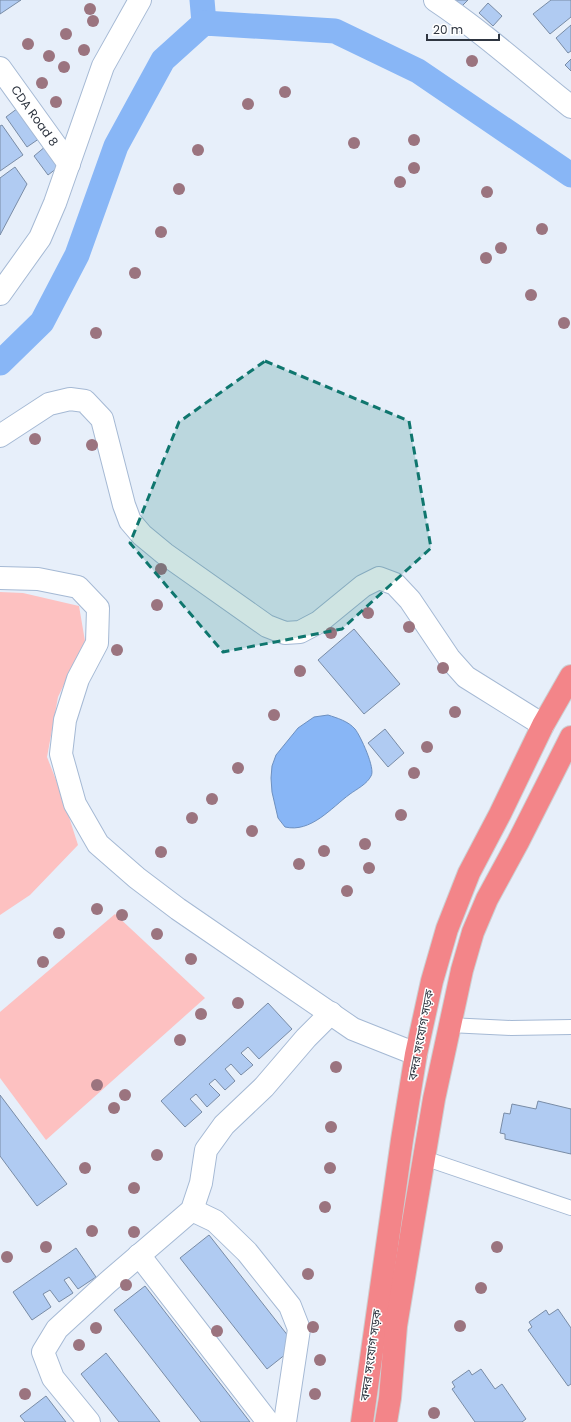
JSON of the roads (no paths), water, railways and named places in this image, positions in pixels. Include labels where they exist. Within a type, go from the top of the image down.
[{"type":"highway","name":"বন্দর সংযোগ সড়ক","points":[[362,1422],[390,1218],[416,1054],[432,981],[447,929],[466,880],[543,725],[571,676]]},
{"type":"highway","name":"বন্দর সংযোগ সড়ক","points":[[386,1422],[390,1398],[396,1326],[424,1158],[449,1025],[462,970],[473,932],[487,899],[518,842],[571,736]]},
{"type":"street","points":[[0,294],[40,238],[55,203],[103,66],[140,0]]},
{"type":"street","points":[[435,0],[455,13],[496,45],[571,107]]},
{"type":"street","name":"CDA Road 8","points":[[0,68],[68,164]]},
{"type":"street","points":[[0,436],[50,404],[70,399],[85,401],[102,419],[124,505],[130,521],[142,535],[165,554],[267,626],[285,633],[300,632],[319,622],[363,586],[379,578],[395,584],[410,600],[449,658],[466,677],[543,725]]},
{"type":"street","points":[[0,578],[38,579],[78,587],[98,608],[97,643],[78,679],[65,720],[61,754],[75,804],[98,844],[137,878],[178,909],[332,1013],[353,1029],[416,1054]]},
{"type":"street","points":[[89,1422],[53,1378],[43,1352],[57,1329],[139,1255],[192,1210],[201,1183],[206,1150],[224,1125],[264,1087],[306,1038],[332,1013]]},
{"type":"street","points":[[192,1210],[215,1221],[247,1252],[290,1306],[298,1329],[285,1422]]},
{"type":"street","points":[[139,1255],[268,1422]]},
{"type":"lane","points":[[449,1025],[511,1028],[571,1027]]},
{"type":"lane","points":[[424,1158],[571,1208]]},
{"type":"water","points":[[328,715],[346,722],[355,729],[364,745],[371,767],[371,776],[364,784],[312,823],[294,828],[285,827],[278,818],[272,792],[272,766],[276,755],[298,728],[314,717]]},
{"type":"waterway","points":[[202,0],[204,23]]},
{"type":"waterway","points":[[0,363],[42,322],[77,255],[116,146],[163,60],[204,23],[335,31],[418,71],[571,175]]}]
